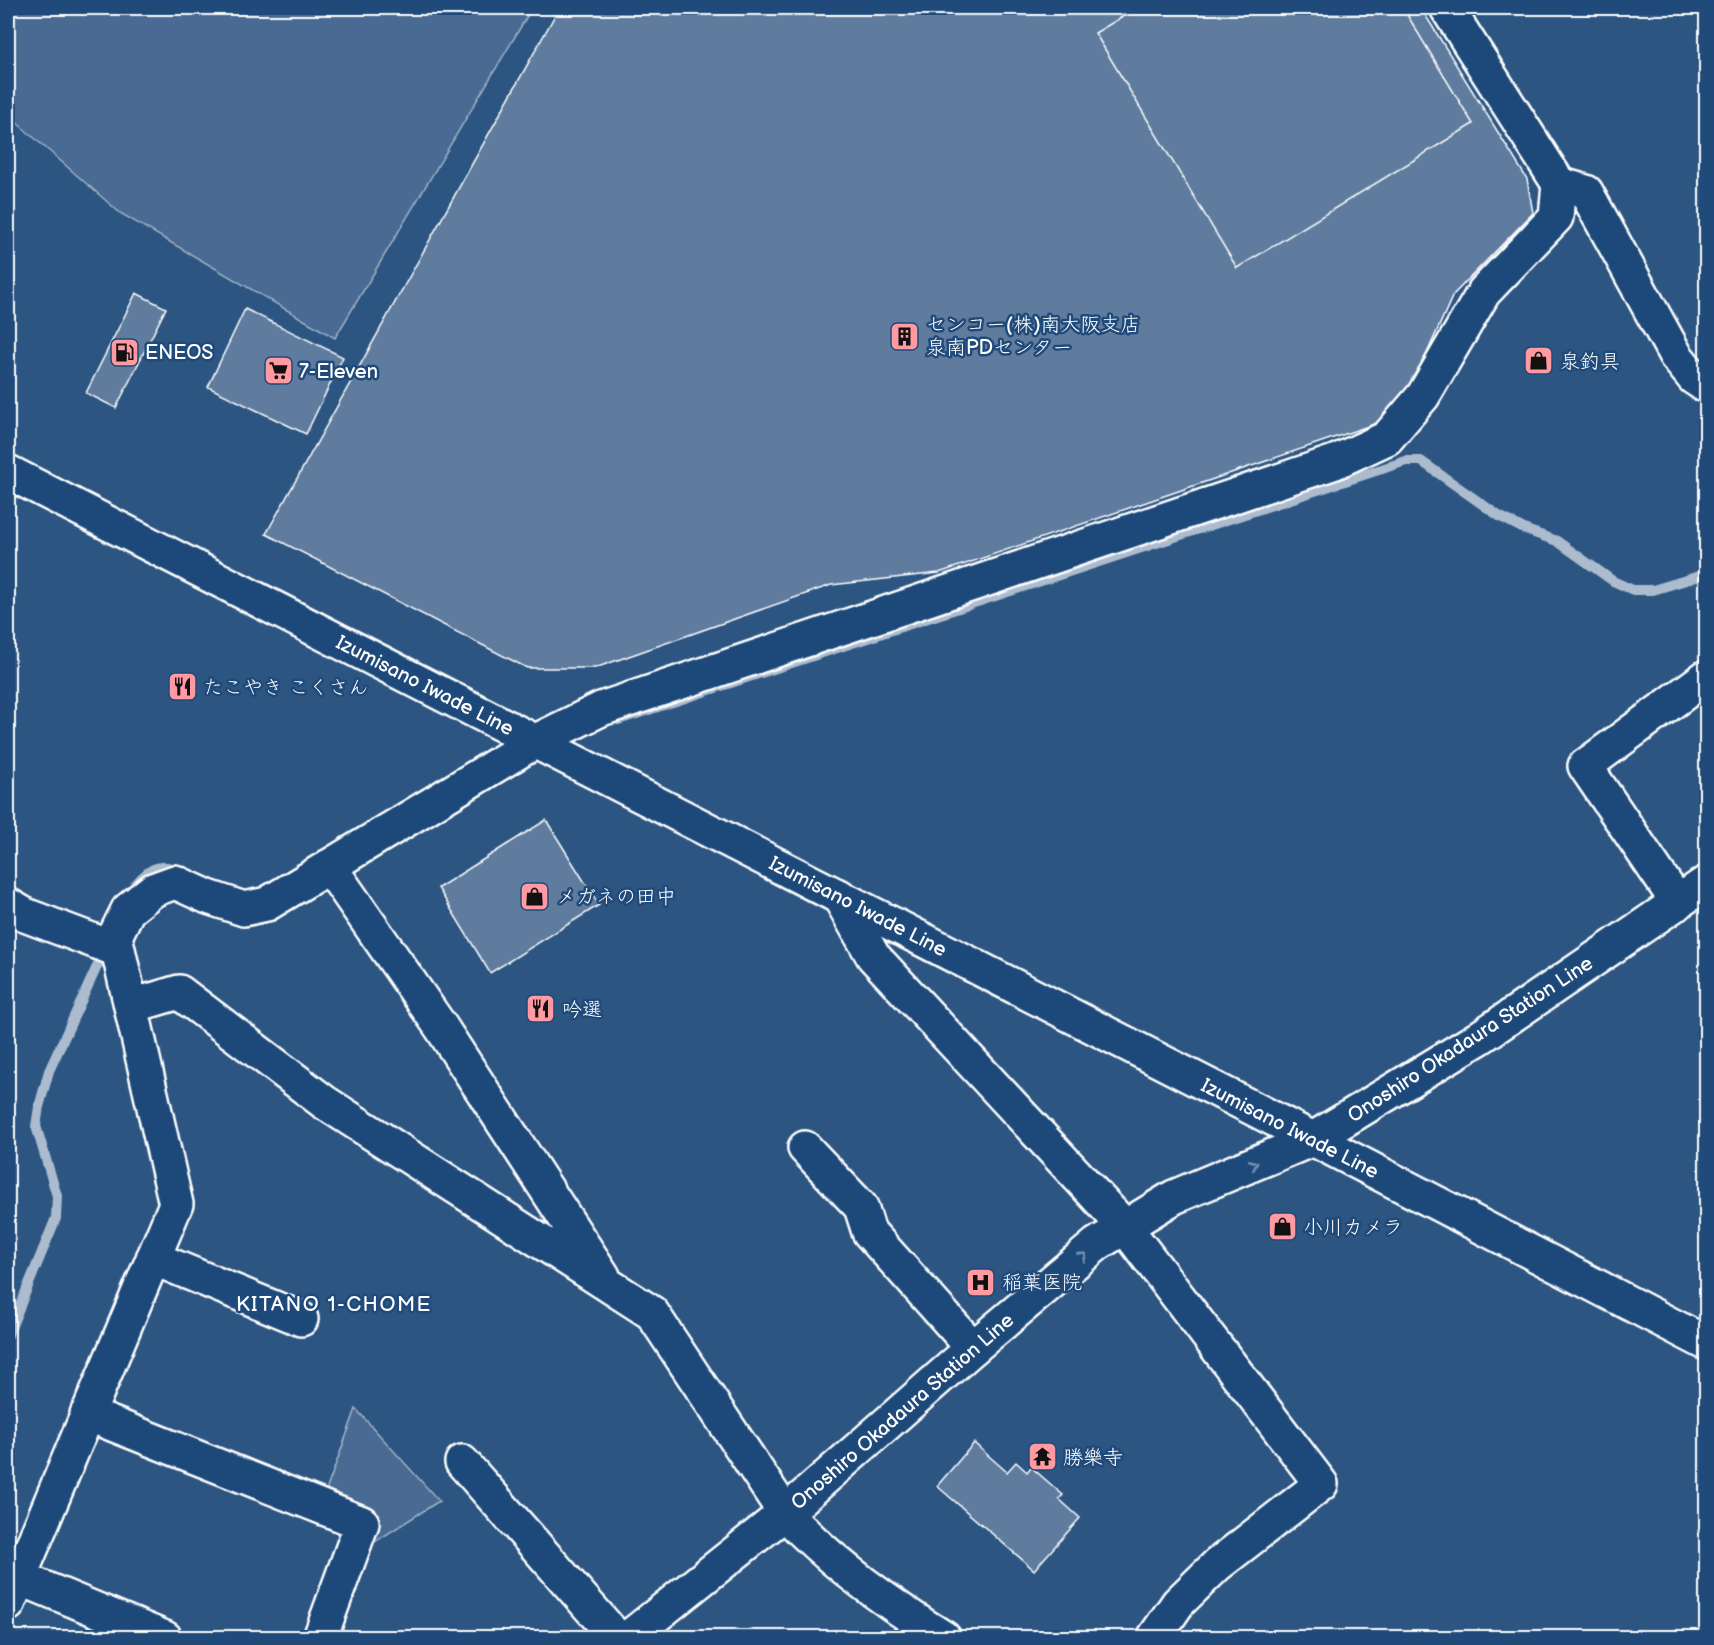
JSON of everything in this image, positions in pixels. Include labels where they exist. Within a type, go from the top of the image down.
[{"type":"street","points":[[165,1638],[12,1590],[176,1204],[115,936],[128,910],[153,890],[175,882],[208,897],[244,909],[267,904],[536,741],[601,708],[1335,462],[1387,438],[1423,396],[1484,292],[1556,217],[1559,184],[1447,8]]},
{"type":"street","points":[[1559,184],[1586,192],[1676,356],[1694,378],[1707,386]]},
{"type":"street","name":"Izumisano Iwade Line","points":[[8,472],[1313,1139],[1707,1344]]},
{"type":"street","points":[[1678,903],[1585,765],[1707,677]]},
{"type":"street","points":[[329,866],[441,1027],[609,1285]]},
{"type":"street","name":"Onoshiro Okadaura Station Line","points":[[628,1638],[785,1513],[973,1348],[1097,1244],[1173,1197],[1313,1139],[1479,1038],[1707,883]]},
{"type":"street","points":[[839,896],[873,956],[1125,1227],[1321,1484],[1217,1565],[1178,1603],[1154,1638]]},
{"type":"street","points":[[8,905],[25,915],[118,950]]},
{"type":"street","points":[[132,1006],[179,992],[324,1102],[652,1312],[785,1513],[811,1542],[902,1627],[944,1638]]},
{"type":"street","points":[[805,1148],[861,1207],[869,1232],[973,1348]]},
{"type":"street","points":[[153,1258],[301,1319]]},
{"type":"street","points":[[87,1414],[362,1523],[320,1638]]},
{"type":"street","points":[[462,1462],[617,1638]]},
{"type":"shaded area","points":[[8,8],[532,8],[335,338],[120,213],[8,115]]},
{"type":"shaded area","points":[[356,1409],[439,1501],[367,1547],[323,1499]]},
{"type":"building","name":"センコー(株)南大阪支店 泉南PDセンター","points":[[559,8],[1421,8],[1527,179],[1533,213],[1453,295],[1416,378],[1380,422],[939,573],[831,585],[595,668],[527,668],[266,534]]},
{"type":"building","points":[[1137,8],[1403,8],[1473,124],[1237,268],[1095,33]]},
{"type":"building","points":[[136,293],[166,308],[116,408],[86,393]]},
{"type":"building","points":[[245,309],[343,357],[306,434],[208,387]]},
{"type":"building","points":[[546,820],[599,905],[490,973],[438,888]]},
{"type":"building","points":[[974,1443],[1007,1472],[1016,1462],[1027,1472],[1031,1467],[1063,1495],[1059,1499],[1080,1518],[1034,1570],[937,1486]]},
{"type":"waterway","points":[[618,720],[1406,461],[1421,461],[1499,516],[1526,530],[1557,541],[1613,581],[1633,590],[1653,590],[1706,574]]},
{"type":"waterway","points":[[129,893],[140,879],[153,869],[167,867],[184,874]]},
{"type":"waterway","points":[[8,1335],[56,1218],[57,1196],[36,1126],[39,1107],[49,1071],[105,949]]},
{"type":"place","name":"センコー(株)南大阪支店 泉南PDセンター","points":[[905,336]]},
{"type":"place","name":"ENEOS","points":[[124,352]]},
{"type":"place","name":"泉釣具","points":[[1539,361]]},
{"type":"place","name":"7-Eleven","points":[[278,371]]},
{"type":"place","name":"たこやき こくさん","points":[[182,687]]},
{"type":"place","name":"メガネの田中","points":[[535,896]]},
{"type":"place","name":"吟選","points":[[541,1009]]},
{"type":"place","name":"小川カメラ","points":[[1282,1227]]},
{"type":"place","name":"稲葉医院","points":[[981,1282]]},
{"type":"place","name":"勝樂寺","points":[[1042,1457]]},
{"type":"district","name":"KITANO 1-CHOME","points":[[334,1304]]}]
